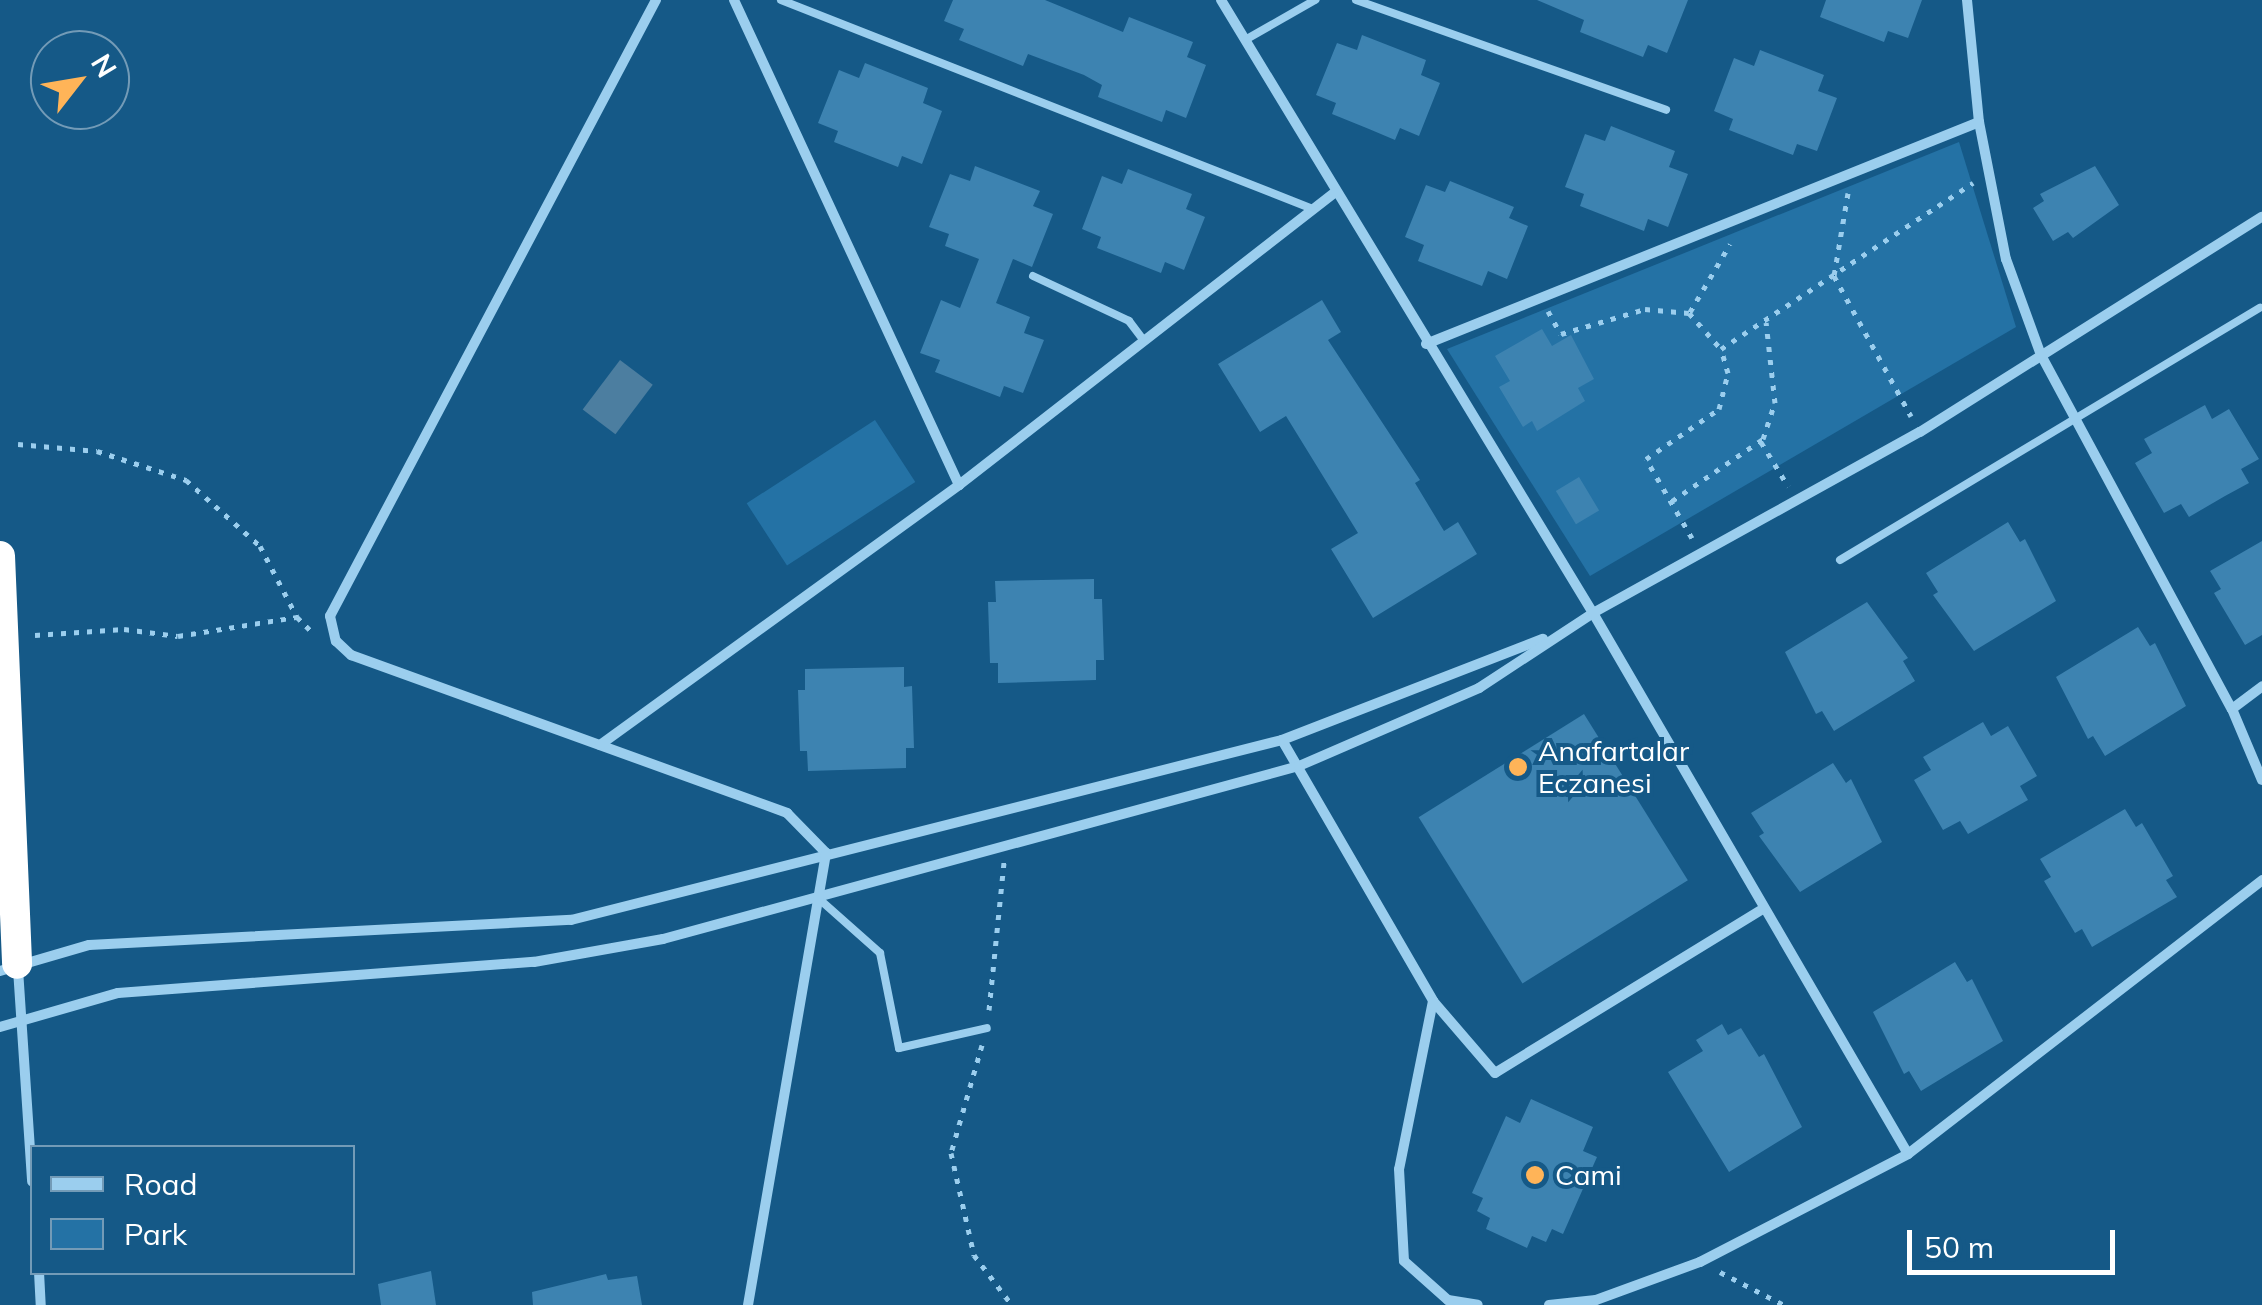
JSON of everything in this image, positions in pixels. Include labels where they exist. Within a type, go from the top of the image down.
[{"type":"highway","points":[[0,556],[9,968]]},
{"type":"street","points":[[656,0],[330,616],[336,641],[351,655],[787,813],[826,853]]},
{"type":"street","points":[[734,0],[959,485]]},
{"type":"street","points":[[1221,0],[1426,344],[1593,613],[1908,1154]]},
{"type":"street","points":[[1968,0],[1979,122],[2006,259],[2041,355],[2071,420],[2232,709],[2262,780]]},
{"type":"street","points":[[1426,344],[1979,122]]},
{"type":"street","points":[[600,745],[959,485],[1335,192]]},
{"type":"street","points":[[0,1028],[118,992],[534,962],[663,939],[1298,766],[1480,688],[1554,635],[1920,432],[2262,217]]},
{"type":"street","points":[[30,1150],[22,1020],[9,968],[89,945],[571,920],[1282,740],[1554,635]]},
{"type":"street","points":[[2232,709],[2262,686]]},
{"type":"street","points":[[1282,740],[1434,1001],[1496,1074],[1762,909]]},
{"type":"street","points":[[748,1305],[826,853]]},
{"type":"street","points":[[1549,1305],[1596,1300],[1700,1262],[1908,1154],[2262,880]]},
{"type":"street","points":[[1434,1001],[1399,1169],[1404,1262],[1448,1300],[1478,1305]]},
{"type":"street","points":[[38,1275],[41,1305]]},
{"type":"lane","points":[[780,0],[1313,209]]},
{"type":"lane","points":[[1245,40],[1315,0]]},
{"type":"lane","points":[[1356,0],[1666,110]]},
{"type":"lane","points":[[1033,276],[1129,321],[1144,341]]},
{"type":"lane","points":[[1840,560],[2260,308]]},
{"type":"lane","points":[[818,898],[880,953],[899,1048],[987,1028]]},
{"type":"path","points":[[1721,349],[1989,172]]},
{"type":"path","points":[[1852,173],[1834,276],[1920,432]]},
{"type":"path","points":[[1689,313],[1746,216]]},
{"type":"path","points":[[1540,298],[1561,334],[1645,308],[1689,313],[1721,349],[1728,373],[1718,409],[1646,459],[1700,554]]},
{"type":"path","points":[[1672,501],[1761,442],[1775,403],[1766,322]]},
{"type":"path","points":[[1761,442],[1797,500]]},
{"type":"path","points":[[18,444],[97,451],[186,480],[260,546],[297,618],[313,633],[336,641]]},
{"type":"path","points":[[35,635],[124,629],[178,636],[297,618]]},
{"type":"path","points":[[1006,844],[987,1028],[951,1153],[974,1255],[1012,1305]]},
{"type":"path","points":[[1700,1262],[1784,1305]]},
{"type":"green space","points":[[1959,142],[2016,327],[1590,576],[1447,349]]},
{"type":"green space","points":[[875,420],[915,482],[787,565],[747,503]]},
{"type":"shaded area","points":[[620,360],[653,385],[615,434],[583,410]]},
{"type":"building","points":[[953,0],[1045,0],[1123,32],[1129,17],[1193,42],[1187,57],[1206,65],[1186,118],[1166,110],[1162,122],[1098,97],[1102,85],[1084,75],[1028,54],[1023,66],[959,40],[964,29],[944,21]]},
{"type":"building","points":[[1537,0],[1688,0],[1667,53],[1648,45],[1643,57],[1580,32],[1584,20]]},
{"type":"building","points":[[1826,0],[1922,0],[1908,38],[1888,31],[1884,42],[1820,17]]},
{"type":"building","points":[[1362,35],[1426,60],[1421,75],[1440,83],[1419,136],[1400,128],[1395,140],[1332,114],[1336,103],[1316,95],[1337,43],[1357,50]]},
{"type":"building","points":[[1760,50],[1824,75],[1818,91],[1837,98],[1817,151],[1797,144],[1793,155],[1729,130],[1733,119],[1714,111],[1734,58],[1754,66]]},
{"type":"building","points":[[865,63],[928,88],[923,103],[942,111],[922,164],[902,156],[898,167],[834,142],[838,131],[818,123],[839,70],[859,78]]},
{"type":"building","points":[[1611,126],[1675,151],[1669,167],[1688,174],[1668,227],[1648,219],[1644,231],[1580,206],[1584,194],[1565,187],[1585,134],[1605,141]]},
{"type":"building","points":[[975,166],[1040,191],[1033,206],[1053,214],[1032,267],[1013,259],[996,303],[1030,317],[1024,333],[1044,340],[1023,393],[1004,386],[1000,397],[935,372],[940,360],[920,353],[941,300],[960,308],[979,259],[945,246],[949,234],[929,227],[950,174],[970,181]]},
{"type":"building","points":[[2095,166],[2119,205],[2073,238],[2068,232],[2053,241],[2033,208],[2044,201],[2040,194]]},
{"type":"building","points":[[1128,169],[1192,194],[1186,209],[1205,217],[1184,270],[1165,262],[1161,273],[1097,248],[1101,237],[1082,229],[1102,176],[1122,184]]},
{"type":"building","points":[[1450,181],[1514,207],[1509,218],[1528,226],[1507,279],[1488,271],[1482,286],[1418,261],[1424,245],[1405,237],[1426,185],[1445,192]]},
{"type":"building","points":[[1322,300],[1341,332],[1328,340],[1420,480],[1415,483],[1444,531],[1458,522],[1477,554],[1373,618],[1331,549],[1358,533],[1286,416],[1260,432],[1218,364]]},
{"type":"building","points":[[1542,329],[1552,346],[1571,335],[1594,379],[1578,388],[1585,401],[1537,431],[1532,421],[1523,427],[1499,387],[1510,381],[1495,356]]},
{"type":"building","points":[[2205,405],[2212,419],[2229,409],[2259,459],[2241,469],[2249,483],[2189,517],[2181,504],[2164,513],[2135,463],[2152,453],[2144,439]]},
{"type":"building","points":[[1579,477],[1599,510],[1576,524],[1556,491]]},
{"type":"building","points":[[2008,522],[2020,542],[2025,539],[2056,601],[1974,651],[1933,595],[1938,592],[1926,573]]},
{"type":"building","points":[[2262,541],[2262,635],[2245,645],[2214,593],[2221,589],[2210,571]]},
{"type":"building","points":[[1094,579],[1094,599],[1102,599],[1104,660],[1096,660],[1096,680],[998,683],[998,663],[990,663],[988,602],[996,602],[995,581]]},
{"type":"building","points":[[1867,602],[1908,658],[1903,661],[1915,681],[1834,731],[1822,711],[1816,714],[1785,652]]},
{"type":"building","points":[[2138,627],[2150,646],[2155,643],[2186,706],[2105,756],[2093,736],[2088,739],[2056,677]]},
{"type":"building","points":[[904,667],[904,687],[912,686],[914,748],[906,748],[906,768],[808,771],[807,751],[800,751],[798,690],[805,690],[805,669]]},
{"type":"building","points":[[1584,714],[1688,880],[1522,984],[1419,817]]},
{"type":"building","points":[[1983,722],[1991,736],[2008,726],[2037,776],[2020,786],[2028,800],[1968,834],[1960,821],[1943,830],[1914,780],[1931,770],[1923,757]]},
{"type":"building","points":[[1833,763],[1846,783],[1851,779],[1882,842],[1800,892],[1759,836],[1764,833],[1751,813]]},
{"type":"building","points":[[2125,809],[2136,827],[2142,823],[2173,876],[2166,880],[2177,897],[2092,947],[2082,929],[2075,933],[2044,881],[2051,877],[2040,859]]},
{"type":"building","points":[[1955,962],[1967,982],[1972,979],[2003,1041],[1921,1091],[1909,1071],[1904,1074],[1873,1012]]},
{"type":"building","points":[[1722,1024],[1728,1035],[1741,1028],[1759,1057],[1764,1054],[1802,1127],[1729,1172],[1668,1072],[1703,1051],[1696,1040]]},
{"type":"building","name":"Cami","points":[[1531,1099],[1593,1127],[1583,1151],[1597,1157],[1563,1234],[1552,1229],[1546,1242],[1532,1236],[1527,1248],[1486,1229],[1490,1218],[1477,1211],[1483,1198],[1472,1193],[1506,1116],[1520,1123]]},
{"type":"building","points":[[431,1271],[436,1305],[381,1305],[378,1284]]},
{"type":"building","points":[[606,1274],[608,1280],[637,1276],[642,1305],[533,1305],[532,1292]]},
{"type":"place","name":"Anafartalar Eczanesi","points":[[1518,767]]},
{"type":"place","name":"Cami","points":[[1535,1175]]}]
